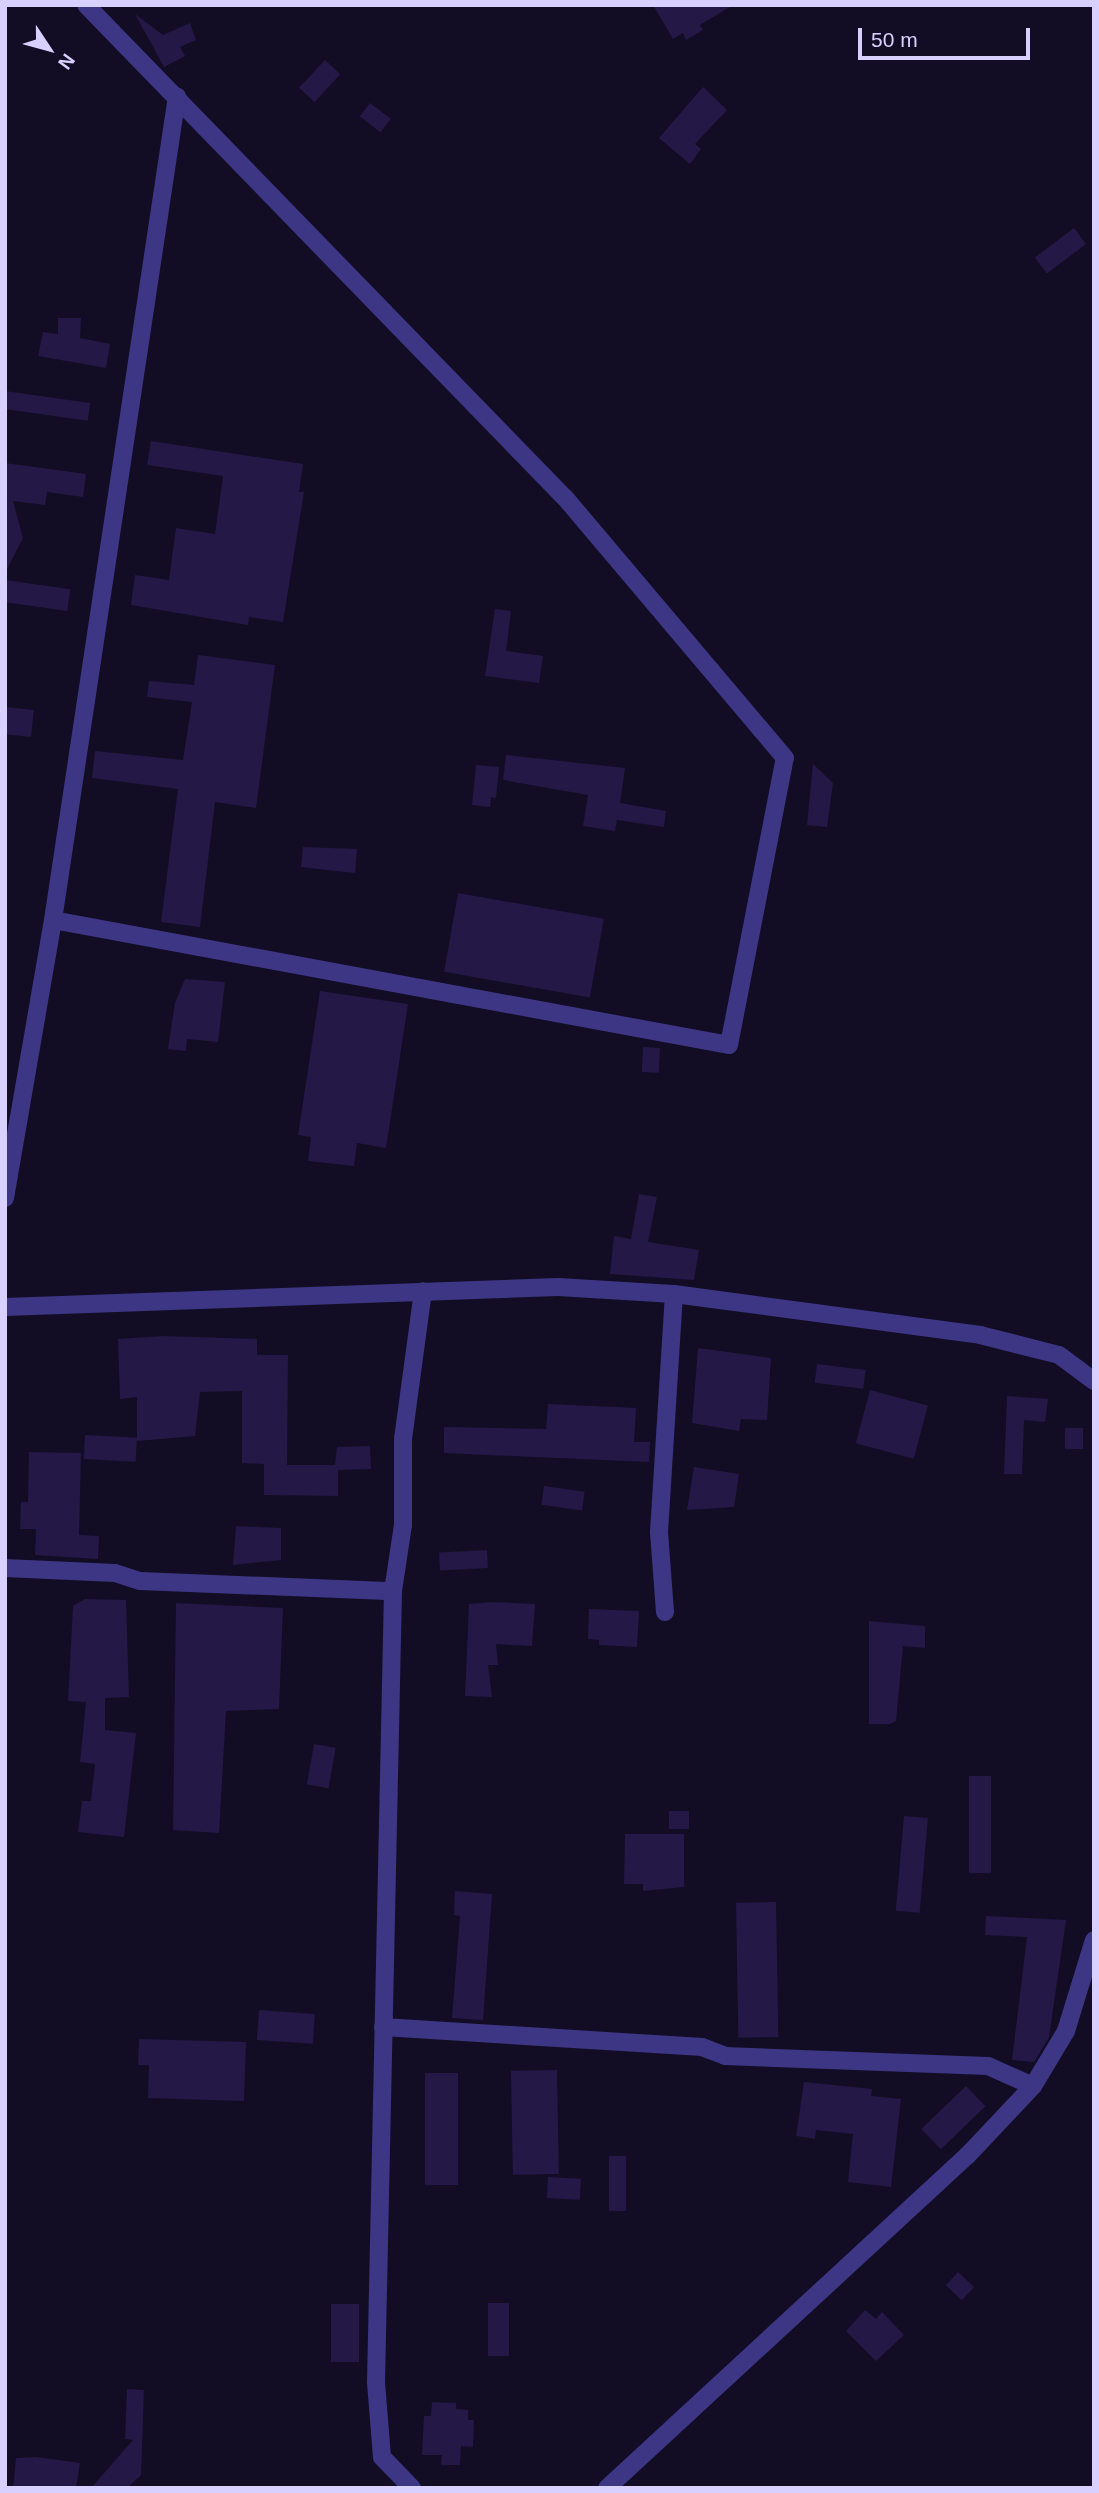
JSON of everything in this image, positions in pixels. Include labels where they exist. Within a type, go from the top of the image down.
[{"type":"street","points":[[53,920],[729,1045],[785,758],[565,498],[86,5]]},
{"type":"street","points":[[5,1198],[53,920],[177,96]]},
{"type":"street","points":[[5,1307],[558,1287],[674,1294],[980,1335],[1059,1355],[1094,1381]]},
{"type":"street","points":[[412,2488],[382,2457],[376,2382],[393,1591],[403,1525],[403,1439],[423,1291]]},
{"type":"street","points":[[665,1612],[659,1532],[674,1294]]},
{"type":"street","points":[[5,1568],[115,1573],[140,1581],[393,1591]]},
{"type":"street","points":[[607,2488],[967,2156],[1033,2086],[1066,2031],[1094,1940]]},
{"type":"street","points":[[383,2027],[702,2047],[725,2056],[989,2066],[1033,2086]]},
{"type":"building","points":[[653,5],[733,5],[700,25],[703,30],[686,40],[683,33],[673,39]]},
{"type":"building","points":[[135,14],[163,35],[190,23],[196,40],[180,47],[185,56],[164,67]]},
{"type":"building","points":[[325,60],[340,74],[314,102],[299,88]]},
{"type":"building","points":[[703,87],[727,110],[695,144],[701,149],[690,164],[659,138]]},
{"type":"building","points":[[370,103],[391,119],[381,132],[360,117]]},
{"type":"building","points":[[1074,228],[1086,244],[1047,273],[1035,257]]},
{"type":"building","points":[[58,318],[81,318],[80,338],[110,344],[106,368],[38,356],[43,332],[58,334]]},
{"type":"building","points":[[5,391],[90,403],[88,421],[5,409]]},
{"type":"building","points":[[151,441],[303,464],[299,492],[304,492],[283,622],[249,617],[248,625],[131,605],[135,575],[169,580],[176,528],[215,534],[223,476],[147,465]]},
{"type":"building","points":[[5,463],[86,474],[83,497],[47,492],[45,505],[13,501],[23,538],[5,573]]},
{"type":"building","points":[[5,580],[70,589],[67,611],[5,602]]},
{"type":"building","points":[[495,609],[511,611],[506,651],[543,656],[539,683],[485,676]]},
{"type":"building","points":[[198,655],[275,665],[256,808],[215,802],[200,927],[161,922],[178,789],[92,778],[95,751],[183,760],[192,702],[147,697],[149,681],[194,685]]},
{"type":"building","points":[[5,707],[34,710],[31,737],[5,734]]},
{"type":"building","points":[[506,755],[625,768],[620,803],[666,811],[664,827],[617,820],[615,831],[583,826],[588,795],[503,780]]},
{"type":"building","points":[[813,764],[833,783],[827,827],[807,825]]},
{"type":"building","points":[[476,765],[499,767],[496,798],[491,797],[490,807],[472,805]]},
{"type":"building","points":[[303,847],[357,849],[355,873],[301,867]]},
{"type":"building","points":[[458,893],[604,919],[590,997],[444,972]]},
{"type":"building","points":[[185,979],[225,982],[218,1042],[187,1039],[186,1051],[168,1049],[175,1003]]},
{"type":"building","points":[[320,991],[408,1004],[386,1148],[357,1143],[354,1166],[308,1161],[311,1137],[298,1135]]},
{"type":"building","points":[[643,1047],[660,1048],[659,1073],[642,1072]]},
{"type":"building","points":[[639,1194],[657,1197],[648,1242],[699,1250],[694,1280],[610,1274],[614,1236],[631,1239]]},
{"type":"building","points":[[164,1336],[257,1339],[257,1355],[288,1355],[287,1465],[335,1465],[337,1447],[370,1446],[371,1469],[338,1470],[338,1496],[264,1495],[264,1464],[242,1463],[242,1391],[200,1392],[195,1436],[137,1441],[137,1397],[120,1399],[118,1339]]},
{"type":"building","points":[[698,1348],[771,1358],[767,1420],[741,1419],[739,1431],[692,1423]]},
{"type":"building","points":[[817,1364],[866,1370],[863,1389],[815,1383]]},
{"type":"building","points":[[870,1390],[928,1406],[914,1459],[856,1443]]},
{"type":"building","points":[[1007,1396],[1048,1399],[1045,1422],[1024,1420],[1022,1474],[1004,1474]]},
{"type":"building","points":[[548,1404],[636,1408],[634,1442],[650,1442],[649,1462],[444,1453],[444,1427],[546,1429]]},
{"type":"building","points":[[1065,1428],[1083,1428],[1083,1449],[1065,1449]]},
{"type":"building","points":[[85,1435],[137,1438],[136,1462],[84,1459]]},
{"type":"building","points":[[29,1452],[81,1453],[79,1535],[99,1536],[98,1559],[35,1555],[36,1529],[20,1529],[21,1502],[28,1502]]},
{"type":"building","points":[[694,1467],[739,1474],[734,1507],[687,1510]]},
{"type":"building","points":[[544,1486],[585,1492],[582,1511],[541,1505]]},
{"type":"building","points":[[236,1526],[281,1528],[281,1560],[233,1565]]},
{"type":"building","points":[[487,1550],[488,1568],[440,1570],[439,1553]]},
{"type":"building","points":[[85,1599],[126,1600],[129,1697],[105,1698],[105,1730],[136,1733],[124,1837],[78,1832],[82,1801],[91,1801],[95,1764],[80,1762],[86,1702],[68,1701],[73,1606]]},
{"type":"building","points":[[176,1603],[283,1608],[279,1709],[226,1711],[219,1833],[173,1830]]},
{"type":"building","points":[[469,1604],[535,1604],[532,1646],[496,1644],[498,1665],[488,1665],[492,1697],[465,1696]]},
{"type":"building","points":[[589,1609],[639,1611],[637,1647],[599,1645],[599,1640],[588,1639]]},
{"type":"building","points":[[869,1621],[925,1626],[925,1648],[903,1646],[896,1721],[890,1724],[869,1724]]},
{"type":"building","points":[[314,1744],[336,1748],[329,1788],[307,1784]]},
{"type":"building","points":[[969,1776],[991,1776],[991,1873],[969,1873]]},
{"type":"building","points":[[669,1811],[689,1811],[689,1829],[669,1829]]},
{"type":"building","points":[[904,1816],[928,1818],[920,1913],[896,1911]]},
{"type":"building","points":[[625,1834],[684,1834],[684,1887],[643,1891],[643,1884],[624,1884]]},
{"type":"building","points":[[455,1891],[492,1894],[483,2020],[452,2018],[460,1916],[454,1915]]},
{"type":"building","points":[[776,1902],[778,2037],[738,2038],[736,1903]]},
{"type":"building","points":[[986,1916],[1066,1920],[1049,2037],[1034,2062],[1012,2060],[1027,1937],[985,1935]]},
{"type":"building","points":[[259,2010],[315,2014],[313,2044],[257,2040]]},
{"type":"building","points":[[139,2039],[246,2042],[244,2101],[148,2098],[149,2065],[138,2065]]},
{"type":"building","points":[[557,2070],[559,2174],[513,2175],[511,2071]]},
{"type":"building","points":[[425,2073],[458,2073],[458,2185],[425,2185]]},
{"type":"building","points":[[804,2082],[872,2089],[871,2096],[901,2099],[891,2187],[848,2182],[853,2134],[816,2130],[815,2139],[796,2136]]},
{"type":"building","points":[[966,2086],[985,2106],[941,2149],[921,2129]]},
{"type":"building","points":[[609,2156],[626,2156],[626,2211],[609,2211]]},
{"type":"building","points":[[548,2177],[581,2179],[580,2200],[547,2198]]},
{"type":"building","points":[[958,2272],[974,2287],[962,2300],[946,2285]]},
{"type":"building","points":[[488,2303],[509,2303],[509,2356],[488,2356]]},
{"type":"building","points":[[331,2304],[359,2304],[359,2362],[331,2362]]},
{"type":"building","points":[[865,2310],[876,2319],[882,2312],[904,2335],[876,2361],[846,2331]]},
{"type":"building","points":[[127,2389],[144,2390],[141,2475],[127,2488],[91,2488],[133,2440],[125,2439]]},
{"type":"building","points":[[432,2402],[456,2403],[456,2409],[468,2410],[468,2420],[474,2420],[473,2447],[461,2446],[460,2465],[441,2465],[442,2455],[422,2455],[424,2416],[431,2416]]},
{"type":"building","points":[[36,2457],[80,2463],[76,2488],[13,2488],[16,2458]]}]
